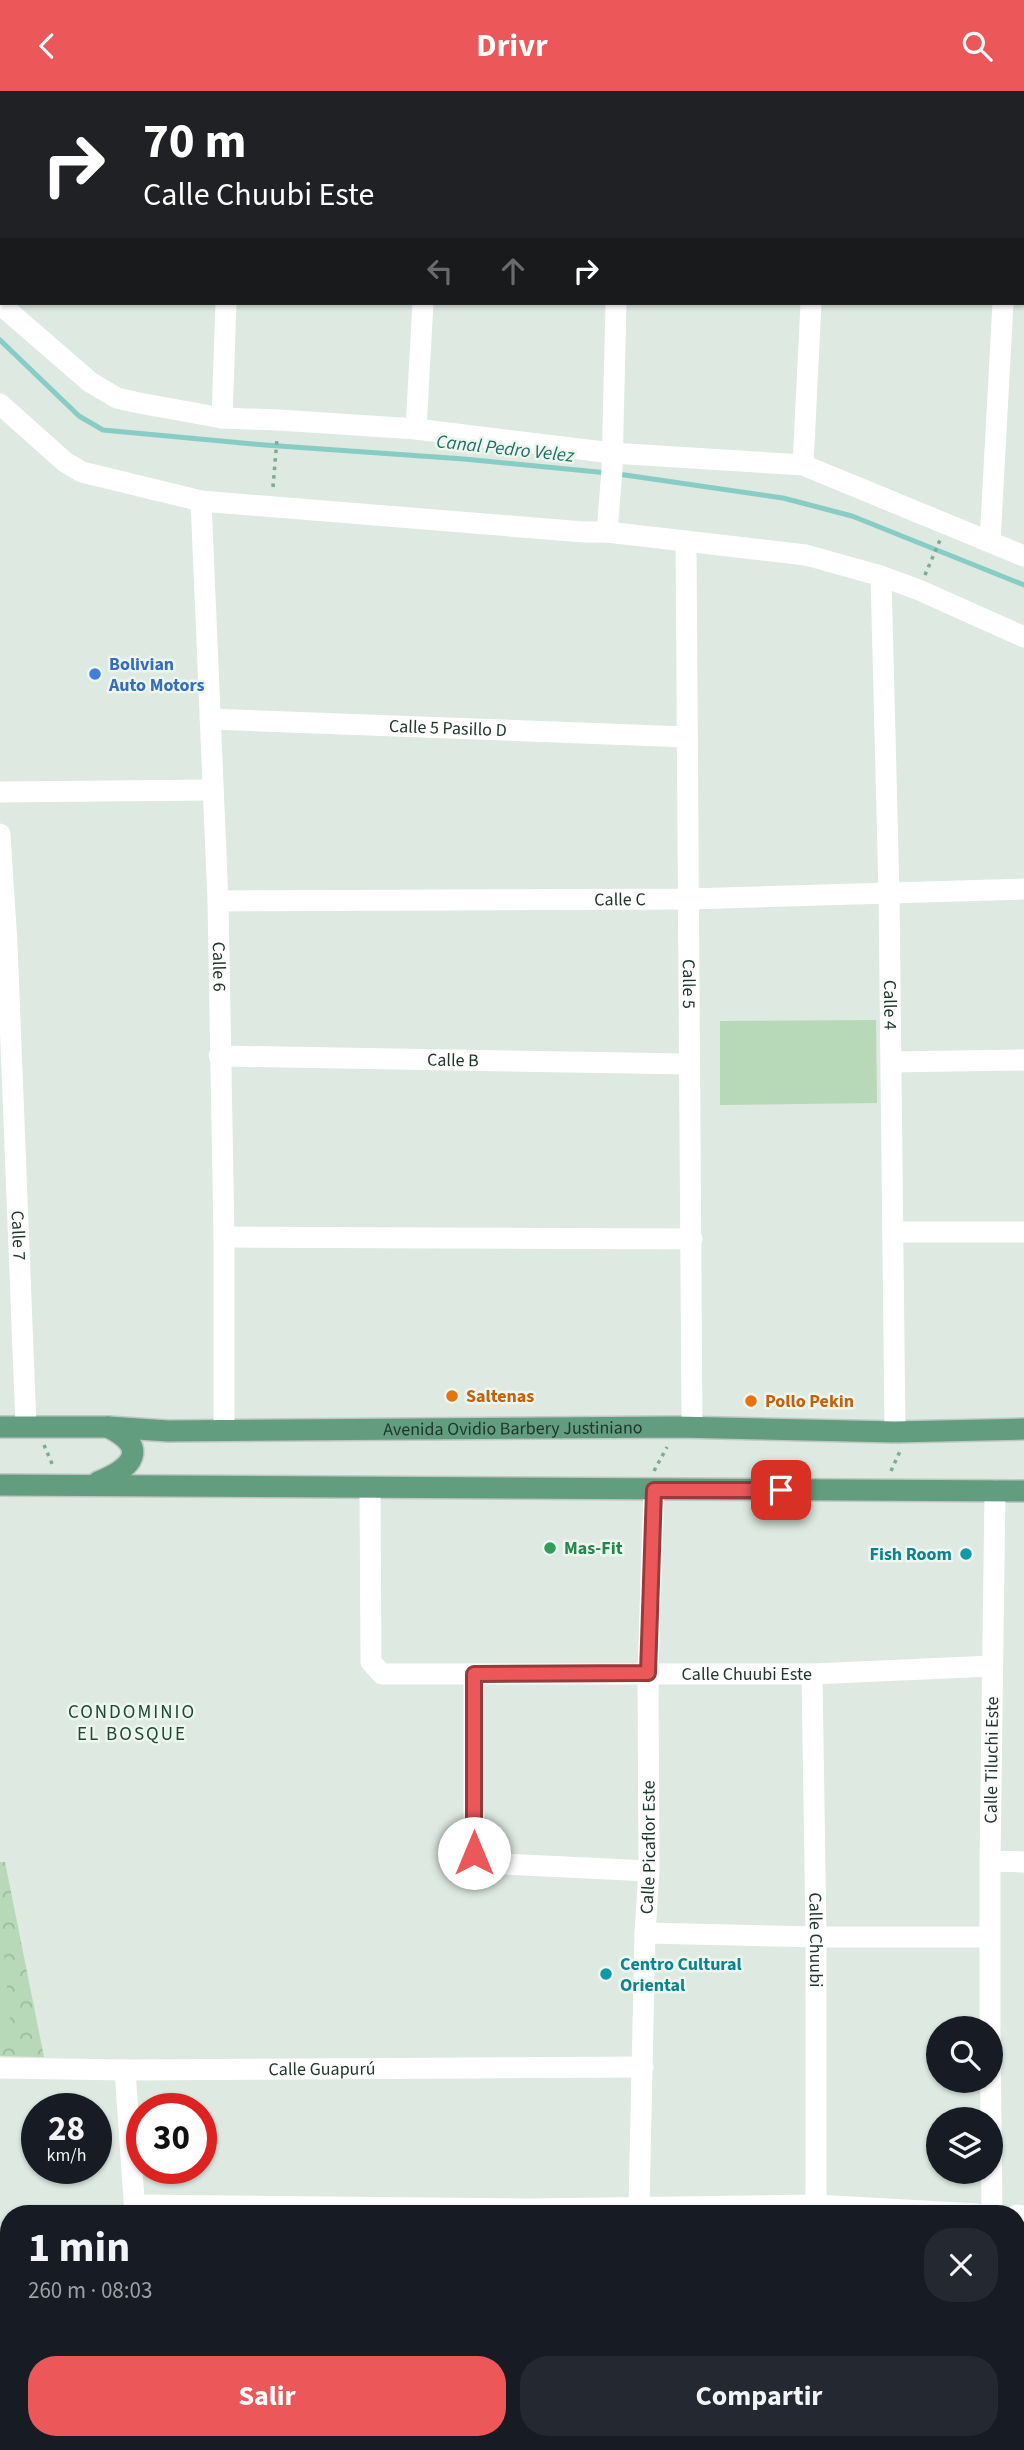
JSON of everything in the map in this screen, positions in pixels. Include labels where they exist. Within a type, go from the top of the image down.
[{"type":"main road","name":"Avenida Ovidio Barbery Justiniano","points":[[0,1427],[108,1427],[169,1431],[685,1427],[902,1432],[1024,1429]]},
{"type":"main road","points":[[90,1485],[125,1469],[131,1458],[132,1446],[125,1436],[108,1427]]},
{"type":"main road","points":[[162,1486],[148,1477],[142,1469],[142,1459],[146,1449],[169,1431]]},
{"type":"main road","points":[[0,1485],[1024,1491]]},
{"type":"street","points":[[1,305],[81,375],[117,398],[222,418],[416,429],[612,461],[803,465],[1024,556]]},
{"type":"street","points":[[222,418],[226,305]]},
{"type":"street","points":[[416,429],[423,305]]},
{"type":"street","points":[[607,532],[612,461],[616,305]]},
{"type":"street","points":[[803,465],[811,305]]},
{"type":"street","points":[[990,543],[1003,305]]},
{"type":"street","points":[[0,404],[65,462],[82,472],[201,501],[584,533],[607,532],[806,555],[881,576],[919,590],[1024,637]]},
{"type":"street","name":"Calle 6","points":[[201,501],[218,901],[224,1430]]},
{"type":"street","name":"Calle 5","points":[[685,1427],[692,1239],[686,541]]},
{"type":"street","name":"Calle 4","points":[[881,576],[893,1232],[902,1432]]},
{"type":"street","name":"Calle 5 Pasillo D","points":[[210,719],[687,737]]},
{"type":"street","points":[[0,792],[212,790]]},
{"type":"street","name":"Calle 7","points":[[0,834],[10,1285],[31,1426]]},
{"type":"street","name":"Calle C","points":[[218,901],[689,899],[1024,889]]},
{"type":"street","name":"Calle B","points":[[219,1055],[689,1064]]},
{"type":"street","points":[[891,1062],[1024,1060]]},
{"type":"street","points":[[893,1232],[1024,1232]]},
{"type":"street","points":[[223,1237],[692,1239]]},
{"type":"street","name":"Calle Chuubi Este","points":[[370,1487],[371,1662],[382,1674],[812,1674],[992,1666]]},
{"type":"street","name":"Calle Picaflor Este","points":[[629,2205],[643,2067],[645,1933],[649,1871],[649,1490]]},
{"type":"street","name":"Calle Tiluchi Este","points":[[990,2016],[995,1491]]},
{"type":"street","points":[[474,1674],[474,1853],[477,1859],[484,1863],[649,1871]]},
{"type":"street","name":"Calle Chuubi","points":[[812,1674],[817,1937],[816,2205]]},
{"type":"street","points":[[990,1861],[1024,1862]]},
{"type":"street","points":[[645,1933],[989,1937]]},
{"type":"street","name":"Calle Guapurú","points":[[0,2068],[125,2070],[643,2067]]},
{"type":"street","points":[[125,2070],[135,2205]]},
{"type":"street","name":"Calle Tiluchi Este","points":[[991,2093],[992,2205]]},
{"type":"path","points":[[274,473],[278,431]]},
{"type":"path","points":[[923,580],[943,533]]},
{"type":"path","points":[[31,1426],[61,1485]]},
{"type":"path","points":[[649,1490],[685,1427]]},
{"type":"path","points":[[883,1490],[902,1432]]},
{"type":"green space","points":[[876,1020],[877,1103],[720,1105],[720,1021]]},
{"type":"green space","points":[[0,1862],[5,1862],[44,2057],[0,2056]]},
{"type":"green space","points":[[3,1943],[11,2031],[0,2032],[0,1944]]},
{"type":"waterway","name":"Canal Pedro Velez","points":[[0,340],[79,416],[103,430],[608,473]]},
{"type":"waterway","name":"Canal Pedro Velez","points":[[618,474],[783,498],[852,516],[1024,585]]},
{"type":"place","name":"Bolivian Auto Motors","points":[[95,674]]},
{"type":"place","name":"Saltenas","points":[[452,1396]]},
{"type":"place","name":"Pollo Pekin","points":[[751,1401]]},
{"type":"place","name":"Mas-Fit","points":[[550,1548]]},
{"type":"place","name":"Fish Room","points":[[966,1554]]},
{"type":"place","name":"Centro Cultural Oriental","points":[[606,1974]]},
{"type":"district","name":"CONDOMINIO EL BOSQUE","points":[[132,1723]]},
{"type":"route","points":[[474,1853],[474,1674],[648,1673],[654,1490],[781,1490]]}]
